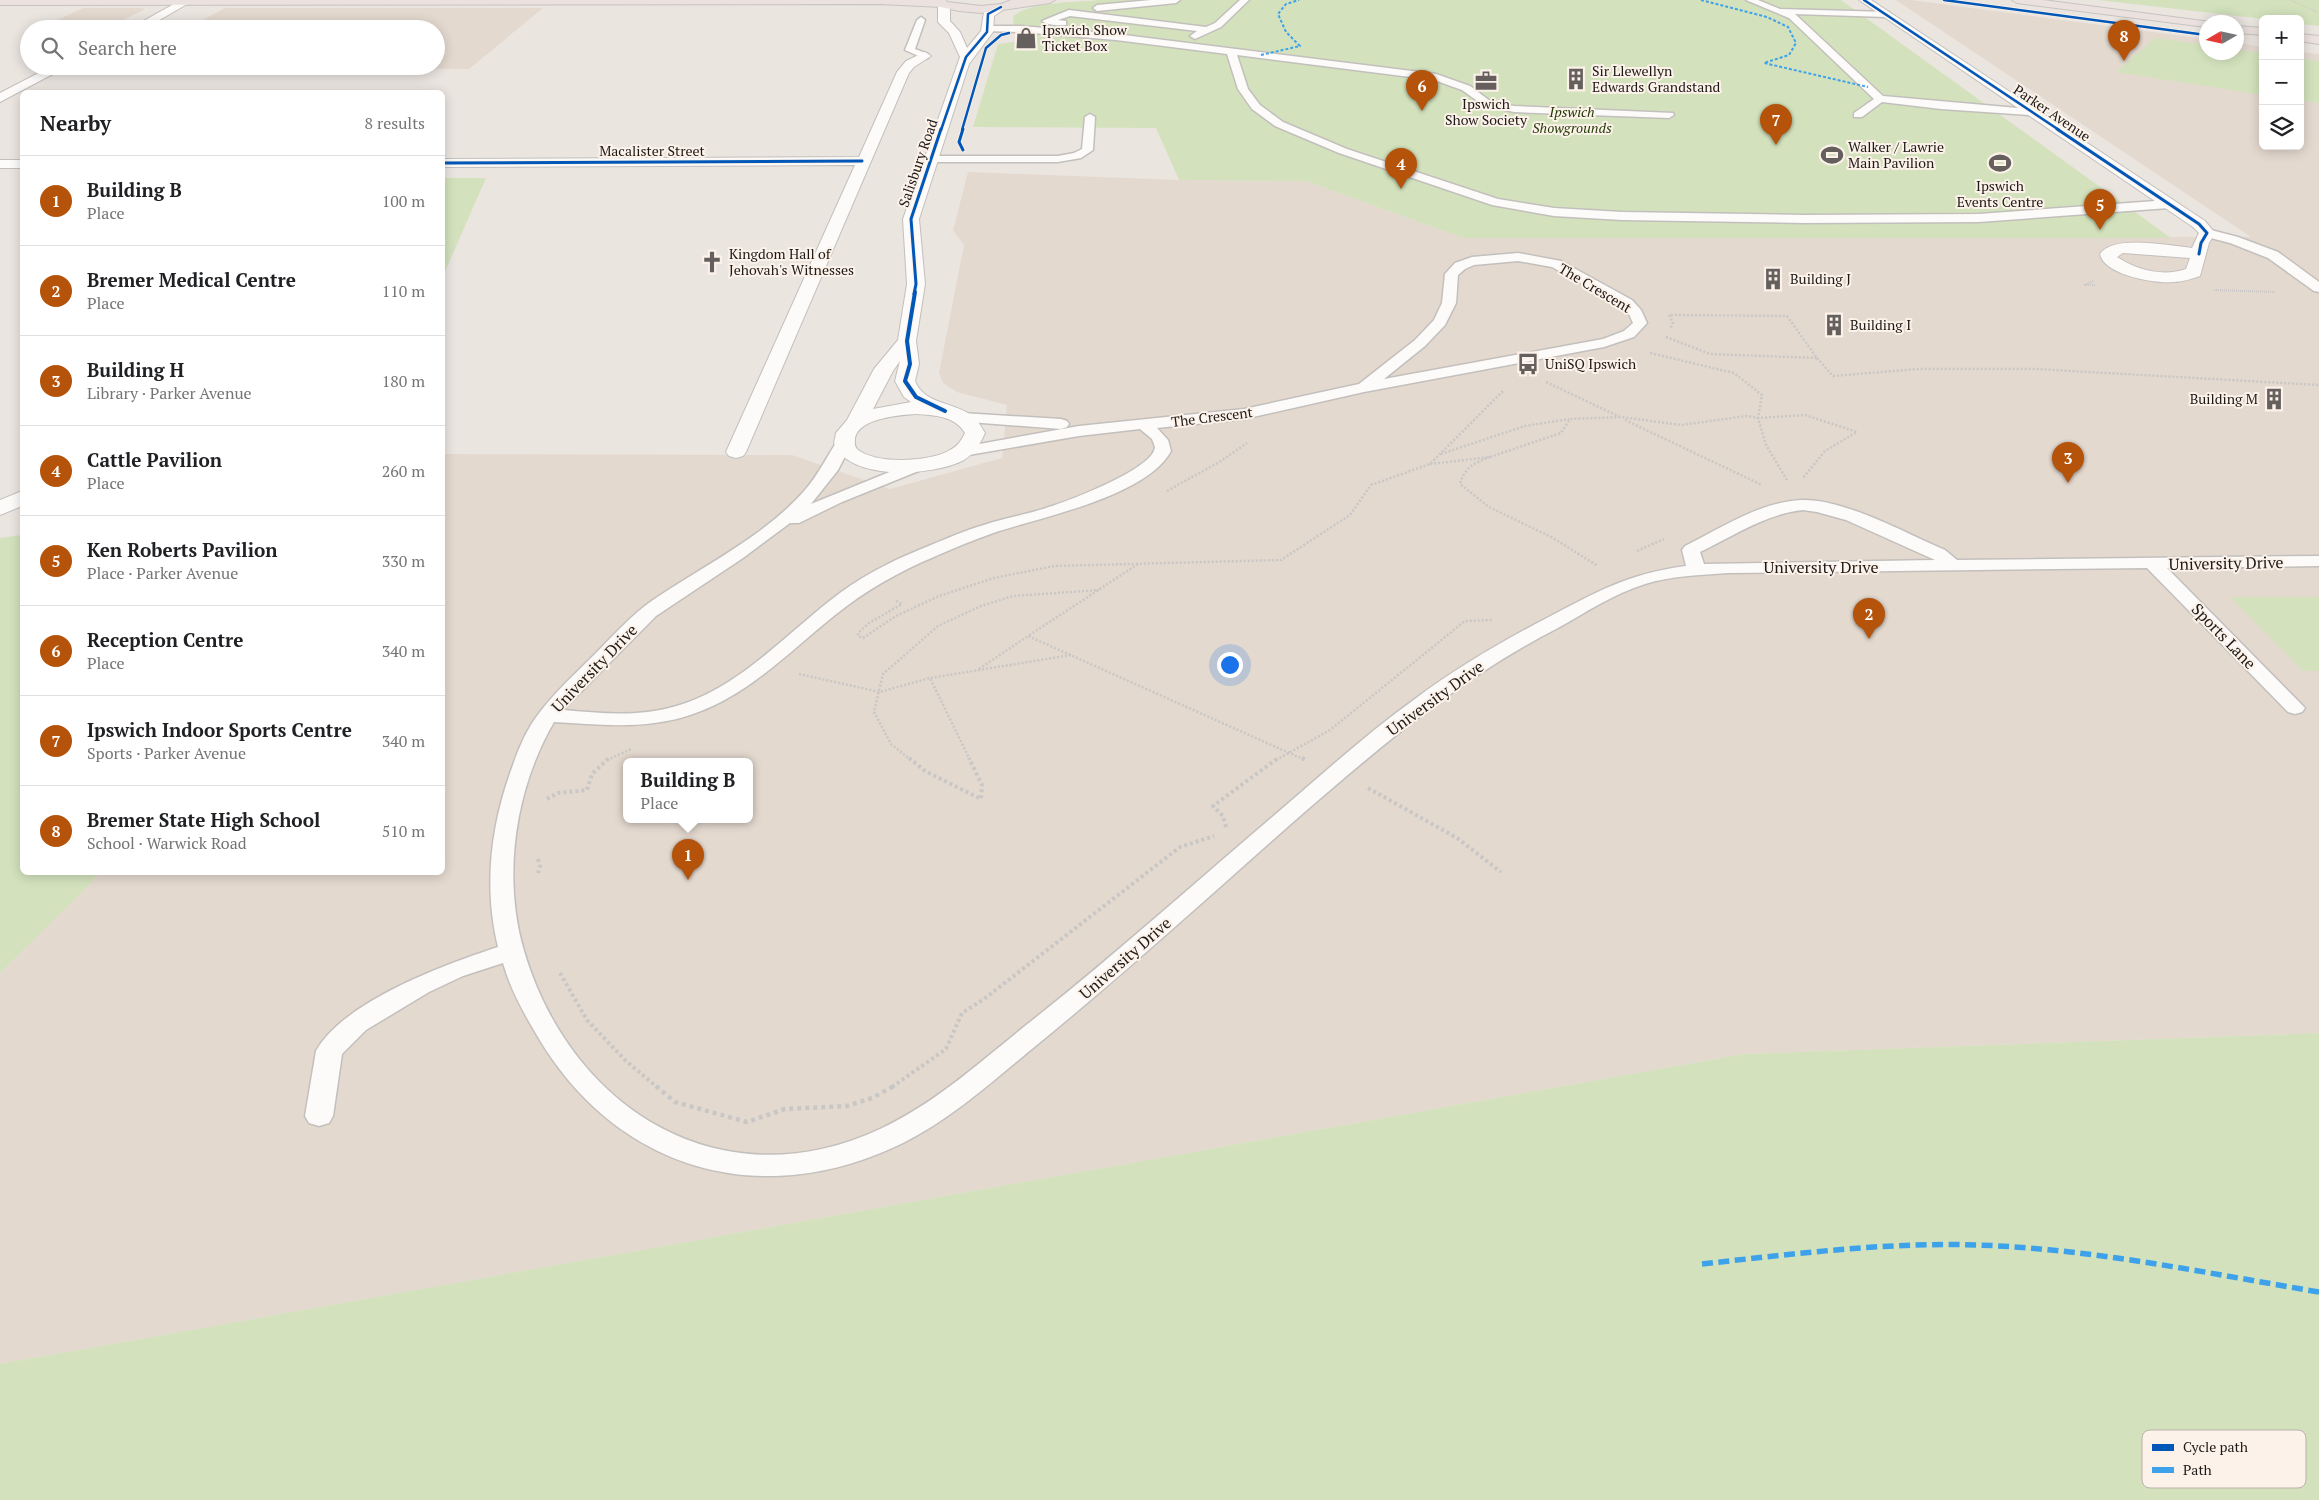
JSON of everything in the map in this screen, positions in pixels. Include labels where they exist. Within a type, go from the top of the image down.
[{"type":"main road","points":[[1003,7],[1018,0]]},
{"type":"main road","points":[[0,2],[880,1],[943,3],[973,9],[1050,0]]},
{"type":"main road","points":[[2017,0],[2199,22]]},
{"type":"main road","points":[[2049,0],[2199,21]]},
{"type":"main road","points":[[2244,25],[2259,27]]},
{"type":"main road","points":[[2244,29],[2259,31]]},
{"type":"main road","points":[[2304,33],[2319,35]]},
{"type":"main road","points":[[2304,38],[2319,40]]},
{"type":"street","name":"Parker Avenue","points":[[1864,0],[2199,224],[2207,233]]},
{"type":"street","points":[[151,20],[188,1]]},
{"type":"street","points":[[173,20],[209,1]]},
{"type":"street","points":[[943,3],[946,13],[944,21],[954,32],[966,57]]},
{"type":"street","name":"Salisbury Road","points":[[954,414],[923,401],[907,387],[905,381],[910,364],[907,341],[916,284],[911,219],[966,57],[988,29],[987,15],[1003,7]]},
{"type":"street","points":[[948,25],[988,29]]},
{"type":"street","points":[[736,452],[862,161],[903,72],[910,64],[925,56]]},
{"type":"street","points":[[0,98],[45,75]]},
{"type":"street","points":[[38,90],[68,75]]},
{"type":"street","points":[[0,110],[20,100]]},
{"type":"street","name":"Macalister Street","points":[[445,163],[862,161]]},
{"type":"street","points":[[0,164],[20,164]]},
{"type":"street","points":[[2199,254],[2201,243],[2207,233]]},
{"type":"street","points":[[855,424],[884,369],[907,341]]},
{"type":"street","points":[[903,409],[954,414],[972,425],[975,433],[972,444],[963,451],[937,462],[920,465],[879,465],[862,460],[849,452],[844,443],[846,433],[855,424],[882,412],[903,409]]},
{"type":"street","points":[[0,508],[20,499]]},
{"type":"lane","points":[[1026,29],[1069,13],[1106,6],[1176,0]]},
{"type":"lane","points":[[1177,44],[1218,25],[1245,0]]},
{"type":"lane","points":[[1750,0],[1792,16],[1880,99],[1950,107],[2030,112]]},
{"type":"lane","points":[[1780,11],[1886,14]]},
{"type":"lane","points":[[1069,13],[1207,30]]},
{"type":"lane","points":[[921,20],[910,50],[925,56]]},
{"type":"lane","points":[[1046,21],[1190,38]]},
{"type":"lane","points":[[988,29],[1026,29],[1177,44],[1436,77],[1466,88],[1487,102],[1514,109],[1669,116]]},
{"type":"lane","points":[[1231,51],[1243,89],[1256,107],[1279,124],[1344,151],[1496,202],[1554,212],[1622,216],[1804,219],[1979,218],[2169,204]]},
{"type":"lane","points":[[1858,115],[1880,99]]},
{"type":"lane","points":[[931,159],[1035,160],[1077,156],[1087,150],[1090,117]]},
{"type":"lane","points":[[2207,233],[2258,248],[2273,256],[2319,288]]},
{"type":"lane","name":"The Crescent","points":[[963,451],[1050,435],[1118,426],[1244,414],[1364,387],[1622,338],[1635,331],[1640,323],[1638,317],[1627,303],[1556,264],[1525,258],[1495,258],[1472,261],[1460,266],[1452,274],[1449,303],[1426,351],[1364,387]]},
{"type":"lane","name":"The Crescent","points":[[1426,351],[1448,365],[1476,367]]},
{"type":"lane","name":"The Crescent","points":[[954,414],[1118,426]]},
{"type":"lane","points":[[548,715],[612,718],[653,717],[685,711],[714,699],[749,677],[849,595],[905,562],[980,531],[1060,510],[1136,476],[1158,462],[1164,452],[1162,442],[1144,425]]},
{"type":"lane","name":"University Drive","points":[[772,529],[818,486],[836,461],[844,443]]},
{"type":"lane","name":"University Drive","points":[[920,465],[836,498],[772,529],[651,610],[548,715],[524,762],[507,815],[501,861],[504,920],[520,982],[545,1032],[587,1088],[629,1124],[679,1152],[726,1162],[771,1168],[823,1161],[873,1145],[919,1122],[1094,987],[1336,774],[1430,697],[1530,634],[1598,598],[1637,580],[1696,570],[1728,568],[2319,561]]},
{"type":"lane","points":[[1696,570],[1691,550],[1770,513],[1803,505],[1833,510],[1939,554],[1953,566]]},
{"type":"lane","name":"Sports Lane","points":[[2153,564],[2295,708]]},
{"type":"lane","points":[[319,1116],[328,1051],[357,1023],[420,986],[454,970],[512,951]]},
{"type":"path","points":[[2290,0],[2319,13]]},
{"type":"path","points":[[1669,315],[1787,316],[1817,358],[1833,376],[1918,369],[2036,369],[2319,385]]},
{"type":"path","points":[[1666,337],[1710,354],[1817,358]]},
{"type":"path","points":[[1643,351],[1734,373],[1762,395],[1758,418],[1766,445],[1788,482]]},
{"type":"path","points":[[1504,361],[1764,486],[1755,491]]},
{"type":"path","points":[[1430,464],[1523,370]]},
{"type":"path","points":[[1439,454],[1525,426],[1570,419],[1621,417],[1681,425],[1747,416],[1758,418],[1805,415],[1858,432],[1825,451],[1802,479],[1780,483]]},
{"type":"path","points":[[1570,419],[1561,433],[1468,465],[1460,484],[1470,496],[1504,516],[1547,534],[1600,567],[1592,571]]},
{"type":"path","points":[[893,599],[902,604],[869,624],[858,633],[858,636],[863,638],[869,636],[896,616],[939,596],[994,578],[1054,566],[1281,560],[1350,515],[1371,485],[1430,464],[1490,457]]},
{"type":"path","points":[[1631,553],[1671,535]]},
{"type":"path","points":[[976,671],[1139,564]]},
{"type":"path","points":[[930,678],[982,786],[981,799],[925,771],[891,744],[874,712],[883,674],[938,626],[980,606],[1013,596],[1099,590]]},
{"type":"path","points":[[556,967],[587,1020],[626,1061],[675,1102],[747,1122],[785,1109],[847,1106],[872,1098],[894,1086],[946,1049],[962,1013],[984,999],[1180,847],[1213,837],[1226,827],[1223,816],[1213,806],[1273,761],[1330,730],[1465,621],[1497,620]]},
{"type":"path","points":[[1028,636],[1376,792],[1457,838],[1501,872]]},
{"type":"path","points":[[796,673],[880,692],[930,678],[1071,655]]},
{"type":"path","points":[[545,799],[558,793],[587,790],[595,768],[609,757],[633,749]]},
{"type":"path","points":[[537,875],[540,866],[538,857]]},
{"type":"shaded area","points":[[1896,0],[1911,0],[2199,38],[2199,60],[2244,60],[2244,44],[2259,46],[2259,150],[2304,150],[2304,52],[2319,54],[2319,1033],[1744,1054],[0,1364],[0,973],[90,884],[97,875],[445,875],[445,454],[792,455],[890,489],[1002,458],[1007,405],[957,392],[943,383],[939,373],[964,245],[953,230],[968,172],[1179,180],[1306,181],[1463,238],[2251,237]]},
{"type":"shaded area","points":[[83,8],[145,9],[123,20],[58,20]]},
{"type":"shaded area","points":[[225,8],[543,8],[469,69],[445,69],[445,20],[203,20]]},
{"type":"green space","name":"Ipswich Showgrounds","points":[[1100,0],[1841,0],[2171,238],[1463,238],[1306,181],[1179,180],[1156,128],[973,127],[998,44],[1021,41],[1023,34],[1014,31],[1013,17],[1028,8],[1067,2]]},
{"type":"green space","points":[[2098,0],[2319,0],[2319,26],[2304,24],[2304,15],[2259,15],[2259,19],[2244,17],[2244,15],[2228,15]]},
{"type":"green space","points":[[2155,38],[2199,44],[2199,60],[2244,60],[2244,51],[2259,53],[2259,94],[2116,72]]},
{"type":"green space","points":[[2304,59],[2319,61],[2319,103],[2304,101]]},
{"type":"green space","points":[[445,178],[486,178],[445,271]]},
{"type":"green space","points":[[20,535],[20,875],[97,875],[90,884],[0,973],[0,538]]},
{"type":"green space","points":[[2230,597],[2319,597],[2319,671],[2303,671]]},
{"type":"green space","points":[[2319,1033],[2319,1500],[0,1500],[0,1364],[1744,1054]]},
{"type":"marked path","points":[[1261,55],[1300,46],[1286,32],[1278,14],[1286,4],[1299,0]]},
{"type":"marked path","points":[[1701,0],[1767,17],[1788,27],[1796,43],[1789,55],[1764,63],[1868,87]]},
{"type":"marked path","points":[[1702,1264],[1874,1247],[1978,1245],[2064,1251],[2192,1270],[2319,1292]]},
{"type":"cycle path","points":[[1864,0],[2199,224],[2207,233],[2201,243],[2199,254]]},
{"type":"cycle path","points":[[1944,0],[2199,34]]},
{"type":"cycle path","points":[[945,411],[927,404],[916,397],[905,381],[910,364],[907,341],[916,284],[911,219],[963,64],[966,57],[987,32],[988,14],[1001,7]]},
{"type":"cycle path","points":[[963,150],[959,142],[986,48],[1001,35],[1009,33]]},
{"type":"cycle path","points":[[445,163],[862,161]]},
{"type":"place","name":"Ipswich Show Ticket Box","points":[[1026,38]]},
{"type":"place","name":"Bremer State High School","points":[[2124,61]]},
{"type":"place","name":"Sir Llewellyn Edwards Grandstand","points":[[1576,79]]},
{"type":"place","name":"Ipswich Show Society","points":[[1486,81]]},
{"type":"place","name":"Reception Centre","points":[[1422,111]]},
{"type":"place","name":"Ipswich Indoor Sports Centre","points":[[1776,145]]},
{"type":"place","name":"Walker / Lawrie Main Pavilion","points":[[1832,155]]},
{"type":"place","name":"Ipswich Events Centre","points":[[2000,163]]},
{"type":"place","name":"Cattle Pavilion","points":[[1401,189]]},
{"type":"place","name":"Ken Roberts Pavilion","points":[[2100,230]]},
{"type":"place","name":"Kingdom Hall of Jehovah's Witnesses","points":[[712,262]]},
{"type":"place","name":"Building J","points":[[1773,279]]},
{"type":"place","name":"Building I","points":[[1834,325]]},
{"type":"place","name":"UniSQ Ipswich","points":[[1528,364]]},
{"type":"place","name":"Building M","points":[[2274,399]]},
{"type":"place","name":"Building H","points":[[2068,483]]},
{"type":"place","name":"Bremer Medical Centre","points":[[1869,639]]},
{"type":"place","name":"Building B","points":[[688,880]]}]
